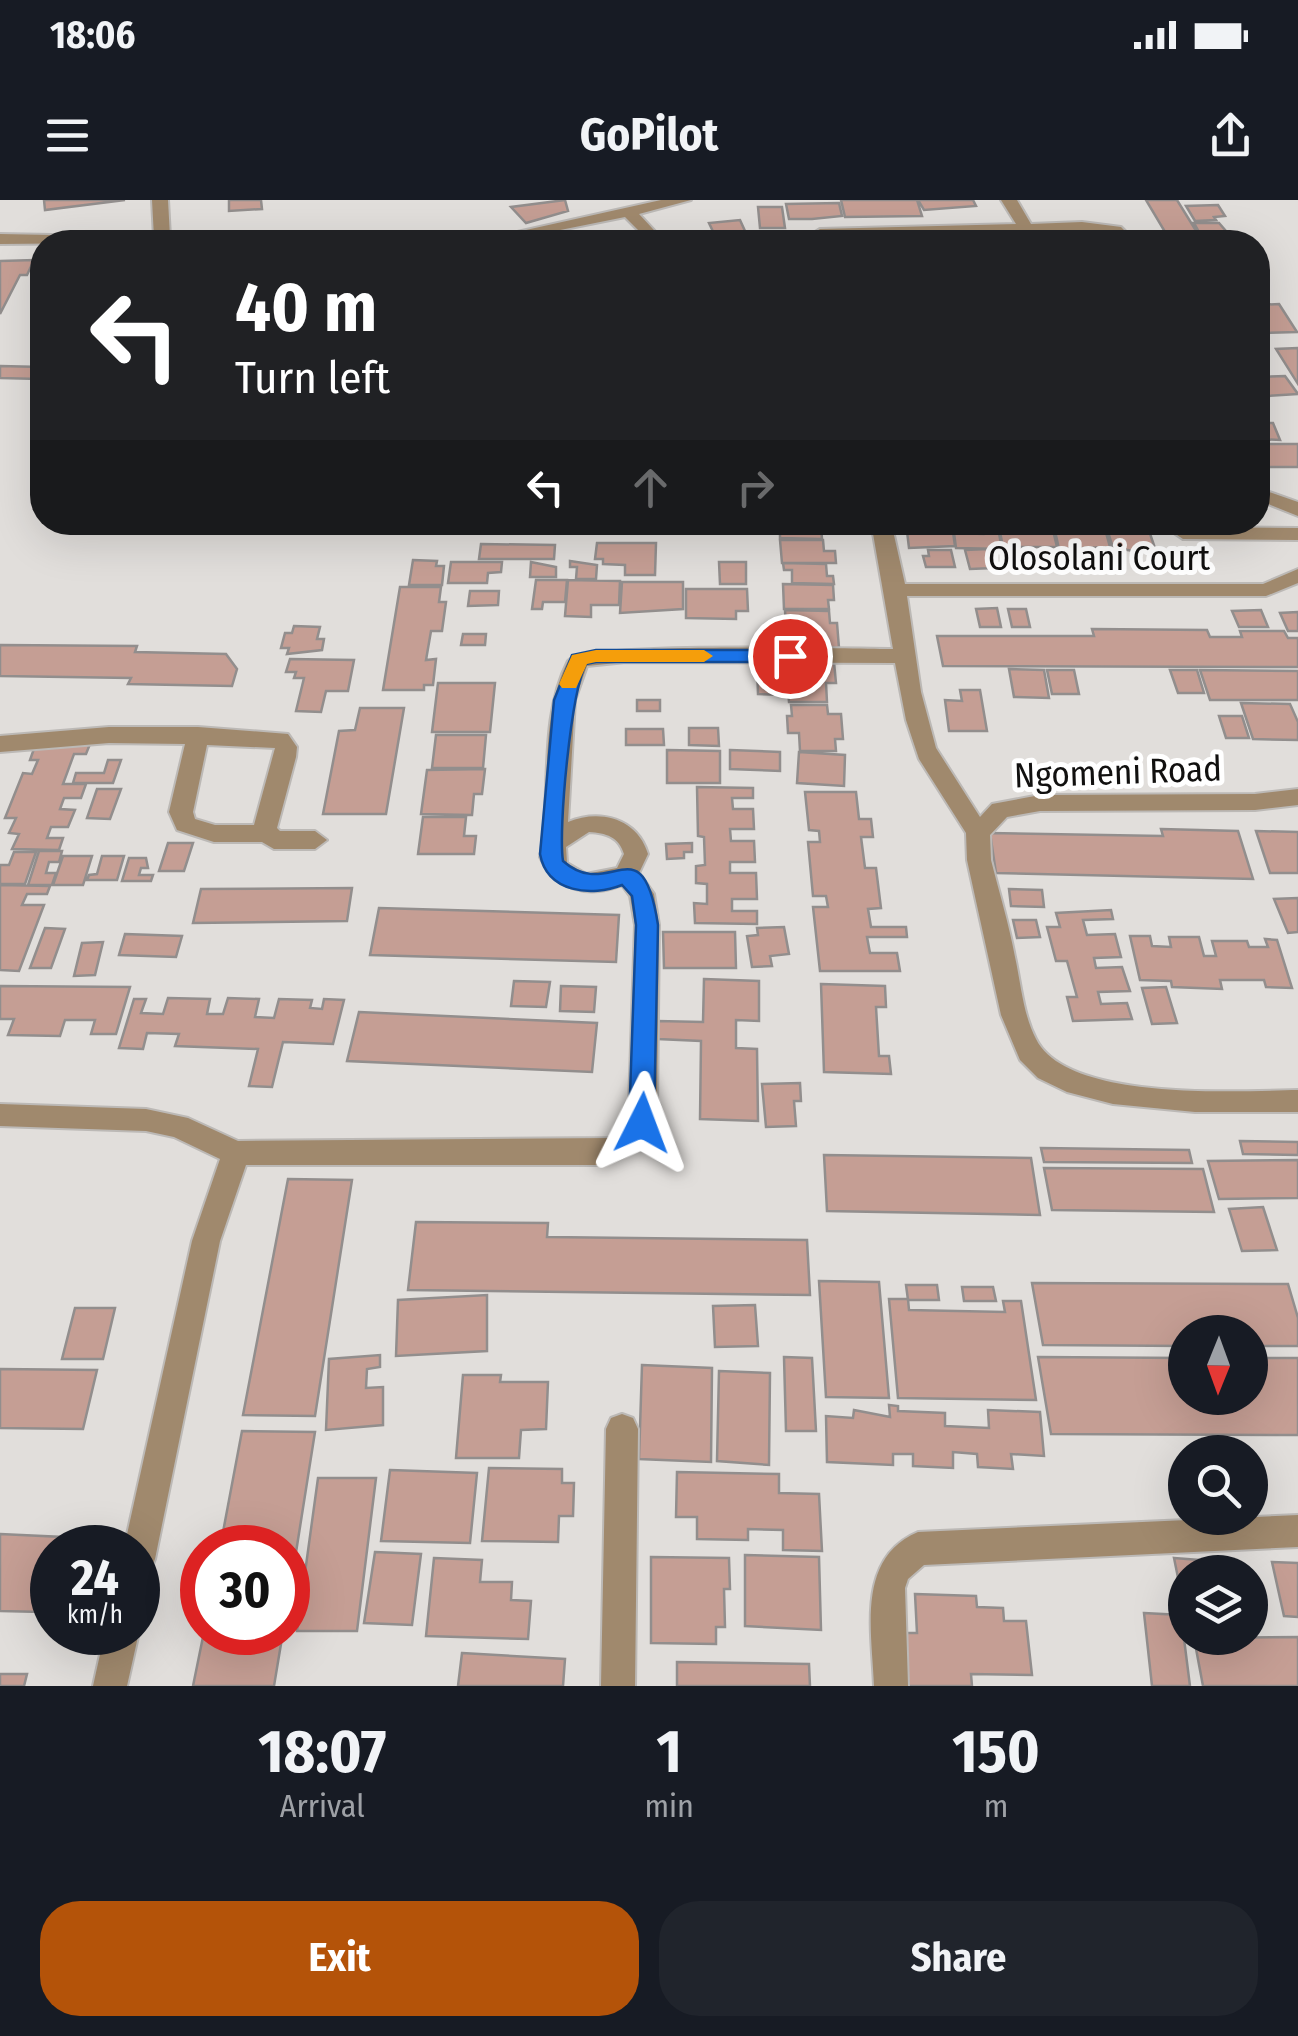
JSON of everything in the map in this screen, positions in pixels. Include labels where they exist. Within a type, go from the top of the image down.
[{"type":"street","points":[[160,200],[161,230]]},
{"type":"street","points":[[540,230],[682,200]]},
{"type":"street","points":[[1009,200],[1026,228]]},
{"type":"street","points":[[629,212],[646,230]]},
{"type":"street","points":[[957,230],[1116,230]]},
{"type":"street","points":[[0,238],[30,239]]},
{"type":"street","points":[[1270,497],[1298,510]]},
{"type":"street","name":"Olosolani Court","points":[[1270,534],[1298,534]]},
{"type":"street","points":[[884,535],[903,656],[926,751],[978,834]]},
{"type":"street","name":"Olosolani Court","points":[[895,590],[1255,591],[1275,588],[1298,575]]},
{"type":"street","points":[[555,843],[562,834],[588,824],[615,828],[634,843],[634,864],[626,874],[600,885],[571,881],[553,864],[564,700],[579,660],[596,656],[903,656]]},
{"type":"street","points":[[0,744],[39,738],[198,735],[280,739],[286,747],[267,834]]},
{"type":"street","points":[[198,735],[181,812],[185,824],[214,834],[267,834],[274,840],[315,840]]},
{"type":"street","name":"Ngomeni Road","points":[[1298,797],[1255,802],[1040,803],[1000,810],[978,834],[979,860],[1016,1017],[1029,1052],[1051,1076],[1094,1088],[1190,1101],[1298,1100]]},
{"type":"street","points":[[0,1114],[146,1120],[178,1126],[236,1152],[543,1155],[619,1148],[642,1123],[645,1041],[644,900],[626,874]]},
{"type":"street","points":[[145,1525],[206,1241],[236,1152]]},
{"type":"street","points":[[618,1686],[622,1429]]},
{"type":"street","points":[[891,1686],[888,1588],[896,1568],[918,1549],[1298,1532]]},
{"type":"street","points":[[110,1686],[117,1655]]},
{"type":"building","points":[[44,200],[125,200],[45,210]]},
{"type":"building","points":[[229,200],[261,200],[262,209],[229,211]]},
{"type":"building","points":[[565,200],[568,211],[526,223],[511,207]]},
{"type":"building","points":[[841,200],[917,200],[922,216],[845,217]]},
{"type":"building","points":[[918,200],[973,200],[976,206],[924,210]]},
{"type":"building","points":[[1146,200],[1177,200],[1196,230],[1164,230]]},
{"type":"building","points":[[839,203],[842,216],[812,219],[789,219],[786,204]]},
{"type":"building","points":[[1218,205],[1225,216],[1195,221],[1186,206]]},
{"type":"building","points":[[758,207],[782,207],[785,228],[760,228]]},
{"type":"building","points":[[740,220],[745,230],[712,230],[709,223]]},
{"type":"building","points":[[1194,223],[1219,223],[1225,230],[1198,230]]},
{"type":"building","points":[[30,260],[27,275],[20,275],[0,314],[0,261]]},
{"type":"building","points":[[1270,304],[1279,304],[1297,332],[1270,333]]},
{"type":"building","points":[[1298,348],[1298,384],[1276,349]]},
{"type":"building","points":[[0,366],[30,367],[30,379],[0,378]]},
{"type":"building","points":[[1285,376],[1298,394],[1270,396],[1270,377]]},
{"type":"building","points":[[1270,423],[1273,423],[1280,440],[1270,440]]},
{"type":"building","points":[[1270,444],[1298,444],[1298,467],[1270,467]]},
{"type":"building","points":[[822,535],[822,539],[780,538]]},
{"type":"building","points":[[907,535],[953,535],[955,546],[909,548]]},
{"type":"building","points":[[954,535],[999,535],[1002,549],[956,548]]},
{"type":"building","points":[[1001,535],[1054,535],[1057,547],[1003,547]]},
{"type":"building","points":[[1056,535],[1107,535],[1110,547],[1059,549]]},
{"type":"building","points":[[1109,535],[1150,535],[1157,554],[1113,548]]},
{"type":"building","points":[[780,540],[823,540],[824,551],[835,551],[836,563],[782,563]]},
{"type":"building","points":[[597,543],[656,543],[655,575],[625,575],[625,565],[603,564],[603,559],[595,559]]},
{"type":"building","points":[[481,544],[555,545],[554,559],[479,559]]},
{"type":"building","points":[[988,549],[994,568],[970,569],[965,550]]},
{"type":"building","points":[[1012,549],[1031,549],[1037,566],[1017,567]]},
{"type":"building","points":[[928,550],[951,550],[955,567],[926,567],[923,556],[929,556]]},
{"type":"building","points":[[1080,555],[1106,555],[1110,568],[1084,568]]},
{"type":"building","points":[[413,560],[437,561],[436,566],[444,566],[442,585],[409,585]]},
{"type":"building","points":[[570,561],[597,565],[596,579],[576,579],[577,567],[570,567]]},
{"type":"building","points":[[451,562],[502,562],[501,572],[488,573],[487,583],[448,583]]},
{"type":"building","points":[[531,562],[556,567],[556,577],[530,577]]},
{"type":"building","points":[[719,562],[746,562],[746,584],[720,584]]},
{"type":"building","points":[[783,563],[826,564],[827,576],[833,576],[834,584],[792,583],[792,570],[784,570]]},
{"type":"building","points":[[536,580],[567,580],[565,602],[543,602],[542,609],[532,609]]},
{"type":"building","points":[[568,580],[620,581],[619,605],[591,605],[591,617],[565,616]]},
{"type":"building","points":[[622,582],[683,582],[683,609],[620,613]]},
{"type":"building","points":[[783,584],[833,585],[834,600],[828,600],[829,609],[784,609]]},
{"type":"building","points":[[400,587],[441,587],[439,602],[446,602],[442,631],[431,631],[426,660],[436,659],[433,685],[424,685],[424,690],[383,690]]},
{"type":"building","points":[[686,589],[747,589],[748,611],[736,611],[736,619],[686,618]]},
{"type":"building","points":[[470,591],[499,591],[498,605],[468,606]]},
{"type":"building","points":[[997,608],[1001,627],[980,627],[976,609]]},
{"type":"building","points":[[1008,609],[1026,609],[1030,627],[1012,627]]},
{"type":"building","points":[[785,610],[829,611],[830,623],[837,623],[839,648],[787,647]]},
{"type":"building","points":[[1261,610],[1268,627],[1239,627],[1232,611]]},
{"type":"building","points":[[1298,612],[1298,631],[1288,631],[1280,613]]},
{"type":"building","points":[[294,626],[320,627],[317,639],[324,639],[322,650],[287,654],[289,648],[281,648],[285,633],[292,633]]},
{"type":"building","points":[[1092,629],[1207,630],[1210,637],[1242,637],[1240,631],[1284,631],[1288,638],[1298,638],[1298,667],[943,666],[937,636],[1094,636]]},
{"type":"building","points":[[463,634],[486,634],[485,645],[461,645]]},
{"type":"building","points":[[0,645],[137,646],[135,652],[226,654],[237,669],[232,686],[128,684],[131,678],[0,676]]},
{"type":"building","points":[[290,659],[354,660],[348,691],[326,691],[321,712],[296,711],[304,678],[294,678],[296,672],[286,672]]},
{"type":"building","points":[[786,662],[834,662],[836,683],[826,683],[827,702],[789,702]]},
{"type":"building","points":[[757,665],[782,665],[784,695],[758,694]]},
{"type":"building","points":[[1009,669],[1044,670],[1049,698],[1014,697]]},
{"type":"building","points":[[1047,670],[1074,670],[1079,694],[1052,694]]},
{"type":"building","points":[[1170,670],[1197,670],[1204,693],[1178,693]]},
{"type":"building","points":[[1200,670],[1298,671],[1298,700],[1210,700]]},
{"type":"building","points":[[438,683],[495,683],[490,732],[432,732]]},
{"type":"building","points":[[960,690],[980,690],[987,731],[949,731],[945,700],[962,701]]},
{"type":"building","points":[[637,700],[660,700],[660,711],[637,711]]},
{"type":"building","points":[[1241,703],[1290,704],[1298,722],[1298,740],[1253,739]]},
{"type":"building","points":[[791,705],[827,705],[828,714],[841,714],[843,739],[835,739],[836,751],[800,751],[799,733],[788,733]]},
{"type":"building","points":[[360,708],[404,708],[386,814],[323,814],[339,731],[355,730]]},
{"type":"building","points":[[1219,716],[1242,716],[1249,738],[1226,738]]},
{"type":"building","points":[[689,728],[718,728],[719,746],[689,745]]},
{"type":"building","points":[[626,729],[663,729],[664,745],[626,745]]},
{"type":"building","points":[[436,735],[486,735],[483,768],[432,768]]},
{"type":"building","points":[[36,743],[90,744],[86,754],[74,754],[63,784],[86,784],[81,798],[64,798],[60,809],[75,810],[68,827],[51,827],[47,838],[63,838],[59,850],[12,849],[19,834],[9,833],[16,818],[5,818],[23,773],[32,774],[38,760],[30,760]]},
{"type":"building","points":[[667,750],[720,751],[720,783],[667,783]]},
{"type":"building","points":[[730,750],[780,752],[780,771],[730,769]]},
{"type":"building","points":[[799,752],[845,755],[844,786],[797,783]]},
{"type":"building","points":[[108,760],[121,760],[113,783],[73,783],[76,773],[104,773]]},
{"type":"building","points":[[485,769],[482,794],[474,794],[472,815],[421,814],[427,770]]},
{"type":"building","points":[[697,787],[753,788],[753,798],[732,798],[733,809],[753,809],[754,829],[730,829],[731,841],[754,841],[755,862],[730,862],[730,873],[756,873],[757,899],[732,899],[732,911],[757,911],[757,924],[695,923],[694,903],[707,904],[707,884],[696,883],[696,866],[705,865],[704,837],[698,836]]},
{"type":"building","points":[[97,789],[121,789],[110,819],[87,818]]},
{"type":"building","points":[[805,792],[856,792],[859,819],[871,819],[873,837],[861,837],[865,868],[876,868],[881,908],[868,909],[871,927],[906,927],[907,937],[867,937],[870,953],[897,953],[900,971],[820,971],[813,907],[828,907],[826,896],[813,896],[808,842],[820,842],[819,831],[809,830]]},
{"type":"building","points":[[423,817],[466,817],[464,836],[476,836],[474,854],[418,854]]},
{"type":"building","points":[[1161,829],[1238,831],[1253,879],[996,873],[990,833],[1163,836]]},
{"type":"building","points":[[1256,831],[1298,832],[1298,873],[1270,873]]},
{"type":"building","points":[[168,843],[193,843],[184,871],[159,871]]},
{"type":"building","points":[[692,843],[692,852],[684,852],[684,858],[667,859],[666,844]]},
{"type":"building","points":[[39,851],[62,851],[59,862],[49,862],[46,873],[56,873],[52,885],[28,885]]},
{"type":"building","points":[[14,852],[36,852],[25,884],[0,884],[0,865],[9,865]]},
{"type":"building","points":[[63,856],[92,856],[83,885],[53,885]]},
{"type":"building","points":[[102,856],[124,856],[117,880],[87,880],[89,875],[97,874]]},
{"type":"building","points":[[129,858],[146,858],[148,868],[141,868],[139,875],[153,875],[151,881],[122,881]]},
{"type":"building","points":[[0,885],[50,886],[47,894],[27,894],[22,905],[44,905],[19,971],[0,970]]},
{"type":"building","points":[[352,888],[347,921],[193,923],[201,889]]},
{"type":"building","points":[[1009,889],[1042,890],[1044,907],[1011,906]]},
{"type":"building","points":[[1298,898],[1298,932],[1288,933],[1274,899]]},
{"type":"building","points":[[379,908],[619,915],[616,962],[370,955]]},
{"type":"building","points":[[1111,910],[1113,919],[1083,920],[1087,935],[1115,934],[1121,957],[1094,958],[1096,968],[1122,967],[1130,991],[1098,992],[1101,1004],[1127,1003],[1132,1019],[1073,1021],[1067,997],[1077,997],[1067,961],[1056,961],[1047,927],[1060,927],[1056,913]]},
{"type":"building","points":[[1013,920],[1036,920],[1040,937],[1017,938]]},
{"type":"building","points":[[784,927],[789,954],[770,956],[772,966],[752,967],[747,936],[758,935],[757,928]]},
{"type":"building","points":[[45,928],[65,929],[51,968],[30,968]]},
{"type":"building","points":[[663,932],[735,932],[736,968],[664,968]]},
{"type":"building","points":[[125,934],[182,936],[176,957],[119,955]]},
{"type":"building","points":[[1130,936],[1150,936],[1152,946],[1171,947],[1169,937],[1199,937],[1204,956],[1216,956],[1212,941],[1247,941],[1249,947],[1268,947],[1265,939],[1277,940],[1292,988],[1266,987],[1264,980],[1220,980],[1222,989],[1172,987],[1171,981],[1140,980]]},
{"type":"building","points":[[103,942],[95,975],[74,976],[82,943]]},
{"type":"building","points":[[704,979],[759,981],[759,1021],[736,1020],[736,1048],[757,1049],[758,1121],[700,1119],[701,1041],[658,1039],[658,1021],[703,1022]]},
{"type":"building","points":[[514,981],[550,982],[546,1007],[511,1006]]},
{"type":"building","points":[[821,984],[885,986],[886,1007],[876,1007],[879,1056],[889,1056],[891,1074],[824,1072]]},
{"type":"building","points":[[0,986],[130,987],[116,1034],[91,1034],[95,1020],[65,1020],[60,1036],[8,1035],[14,1019],[0,1019]]},
{"type":"building","points":[[561,986],[596,987],[594,1012],[560,1011]]},
{"type":"building","points":[[1166,987],[1177,1023],[1152,1024],[1142,988]]},
{"type":"building","points":[[168,998],[210,999],[207,1014],[223,1014],[228,998],[259,999],[255,1017],[274,1018],[279,999],[312,1000],[310,1008],[322,1009],[324,999],[344,1000],[333,1044],[283,1042],[272,1087],[249,1086],[258,1049],[175,1046],[179,1034],[147,1033],[143,1049],[119,1048],[134,999],[146,999],[141,1013],[163,1014]]},
{"type":"building","points":[[359,1012],[597,1023],[592,1072],[347,1061]]},
{"type":"building","points":[[800,1083],[801,1101],[794,1101],[796,1126],[766,1127],[762,1084]]},
{"type":"building","points":[[1240,1141],[1298,1142],[1298,1155],[1243,1154]]},
{"type":"building","points":[[1041,1148],[1189,1150],[1192,1163],[1044,1162]]},
{"type":"building","points":[[824,1155],[1031,1158],[1040,1215],[827,1211]]},
{"type":"building","points":[[1298,1160],[1298,1198],[1219,1199],[1208,1161]]},
{"type":"building","points":[[1044,1168],[1203,1169],[1214,1212],[1052,1210]]},
{"type":"building","points":[[288,1179],[352,1180],[315,1416],[243,1415]]},
{"type":"building","points":[[1263,1207],[1277,1250],[1242,1251],[1229,1209]]},
{"type":"building","points":[[416,1222],[548,1223],[547,1237],[807,1240],[810,1295],[408,1290]]},
{"type":"building","points":[[819,1281],[879,1282],[889,1398],[826,1397]]},
{"type":"building","points":[[1032,1283],[1288,1284],[1298,1318],[1298,1346],[1268,1346],[1268,1315],[1168,1315],[1168,1346],[1043,1345]]},
{"type":"building","points":[[906,1285],[937,1285],[939,1300],[908,1300]]},
{"type":"building","points":[[962,1287],[993,1287],[996,1301],[964,1301]]},
{"type":"building","points":[[487,1295],[487,1351],[396,1356],[398,1300]]},
{"type":"building","points":[[889,1299],[908,1299],[909,1310],[1005,1312],[1003,1301],[1021,1301],[1036,1400],[898,1398]]},
{"type":"building","points":[[755,1305],[758,1346],[715,1347],[713,1306]]},
{"type":"building","points":[[75,1308],[115,1308],[103,1359],[62,1359]]},
{"type":"building","points":[[380,1355],[380,1367],[367,1369],[366,1388],[383,1387],[383,1425],[326,1430],[329,1359]]},
{"type":"building","points":[[784,1357],[812,1358],[816,1431],[786,1431]]},
{"type":"building","points":[[1038,1357],[1168,1358],[1168,1415],[1268,1415],[1268,1358],[1298,1358],[1298,1435],[1051,1434]]},
{"type":"building","points":[[642,1365],[712,1368],[711,1462],[639,1459]]},
{"type":"building","points":[[0,1369],[97,1370],[83,1429],[0,1428]]},
{"type":"building","points":[[719,1371],[770,1373],[769,1465],[717,1461]]},
{"type":"building","points":[[463,1375],[501,1375],[500,1382],[548,1382],[546,1429],[521,1430],[519,1458],[456,1458]]},
{"type":"building","points":[[889,1405],[898,1406],[898,1411],[945,1413],[945,1426],[989,1428],[988,1410],[1040,1412],[1044,1456],[1011,1454],[1013,1469],[978,1467],[977,1454],[953,1452],[953,1468],[913,1466],[913,1454],[893,1454],[893,1465],[827,1462],[826,1416],[853,1418],[854,1410],[890,1417]]},
{"type":"building","points":[[242,1431],[315,1432],[300,1525],[224,1525]]},
{"type":"building","points":[[489,1468],[562,1469],[562,1483],[574,1483],[573,1516],[559,1516],[558,1542],[482,1541]]},
{"type":"building","points":[[390,1470],[477,1473],[470,1543],[381,1541]]},
{"type":"building","points":[[677,1472],[779,1474],[779,1493],[819,1494],[822,1551],[783,1550],[783,1530],[748,1529],[748,1540],[697,1539],[697,1517],[676,1517]]},
{"type":"building","points":[[318,1478],[376,1478],[357,1631],[310,1631],[310,1536]]},
{"type":"building","points":[[0,1534],[30,1535],[30,1612],[0,1611]]},
{"type":"building","points":[[375,1552],[421,1554],[412,1625],[364,1623]]},
{"type":"building","points":[[745,1555],[819,1557],[821,1630],[745,1626]]},
{"type":"building","points":[[651,1557],[729,1558],[730,1589],[724,1589],[725,1627],[716,1627],[716,1644],[651,1643]]},
{"type":"building","points":[[434,1558],[482,1560],[480,1582],[512,1582],[511,1600],[531,1601],[528,1639],[426,1636]]},
{"type":"building","points":[[1272,1562],[1298,1563],[1298,1617],[1284,1616]]},
{"type":"building","points":[[915,1594],[976,1596],[977,1607],[1003,1608],[1004,1621],[1026,1621],[1032,1675],[971,1674],[972,1686],[907,1686],[904,1633],[917,1633]]},
{"type":"building","points":[[1144,1613],[1168,1614],[1168,1655],[1186,1655],[1190,1686],[1152,1686]]},
{"type":"building","points":[[1268,1637],[1298,1637],[1298,1686],[1203,1686],[1197,1655],[1268,1655]]},
{"type":"building","points":[[462,1653],[565,1659],[563,1686],[458,1686]]},
{"type":"building","points":[[199,1655],[279,1655],[274,1686],[193,1686]]},
{"type":"building","points":[[677,1662],[809,1664],[810,1686],[677,1686]]},
{"type":"building","points":[[0,1674],[27,1674],[24,1686],[0,1686]]},
{"type":"slow traffic","points":[[569,684],[579,660],[596,656],[704,656]]},
{"type":"route","points":[[642,1123],[647,925],[642,894],[626,874],[600,885],[571,881],[560,874],[551,854],[555,843],[564,700],[572,672],[579,660],[596,656],[790,656]]}]
